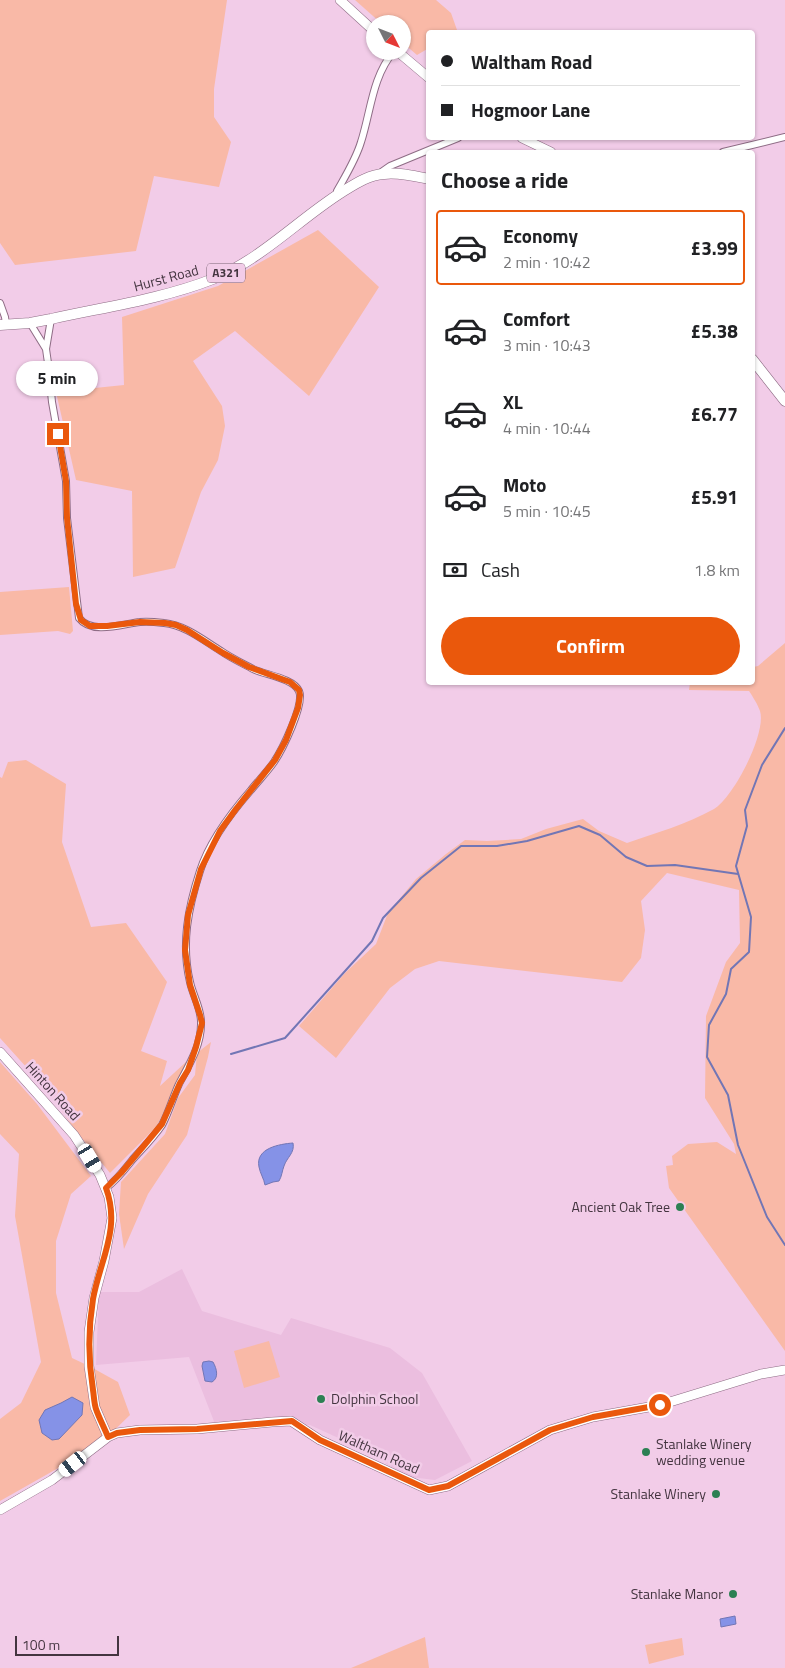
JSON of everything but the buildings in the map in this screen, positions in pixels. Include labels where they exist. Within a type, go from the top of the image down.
[{"type":"main road","points":[[340,0],[366,24]]},
{"type":"main road","points":[[407,60],[426,76]]},
{"type":"main road","points":[[526,140],[547,150]]},
{"type":"main road","name":"Hurst Road","points":[[3,324],[30,323],[51,319],[185,289],[232,270],[338,195],[370,177],[385,173],[426,179]]},
{"type":"main road","points":[[755,363],[785,401]]},
{"type":"main road","name":"Hinton Road","points":[[0,1052],[74,1136],[90,1158],[106,1188],[112,1207],[112,1218],[104,1261],[94,1298],[89,1332],[89,1366],[95,1407],[108,1437]]},
{"type":"main road","name":"Waltham Road","points":[[0,1510],[52,1480],[108,1437],[117,1433],[292,1421],[320,1440],[429,1490],[448,1486],[550,1430],[593,1417],[660,1405],[761,1374],[785,1370]]},
{"type":"street","points":[[338,195],[337,191],[361,143],[374,91],[388,60]]},
{"type":"street","points":[[731,150],[785,136]]},
{"type":"street","points":[[431,150],[453,140]]},
{"type":"street","points":[[378,174],[390,166],[426,152]]},
{"type":"street","points":[[405,175],[406,161]]},
{"type":"street","points":[[346,175],[355,184]]},
{"type":"street","points":[[0,304],[5,317],[3,324]]},
{"type":"street","points":[[51,319],[46,349],[52,402],[66,481],[67,518],[74,585],[81,620],[90,626],[140,622],[176,625],[261,673],[285,680],[299,690],[300,695],[298,708],[286,740],[275,760],[220,831],[201,869],[188,915],[185,950],[190,985],[202,1023],[188,1070],[180,1083],[162,1124],[106,1188]]},
{"type":"street","points":[[30,323],[46,349]]},
{"type":"shaded area","points":[[0,0],[227,0],[214,89],[214,117],[231,142],[219,187],[154,176],[136,251],[15,265],[0,243]]},
{"type":"shaded area","points":[[355,0],[436,0],[451,13],[457,30],[426,30],[426,50],[417,55],[411,50],[411,15],[372,15]]},
{"type":"shaded area","points":[[318,230],[379,287],[309,396],[235,331],[193,361],[222,406],[225,426],[218,460],[201,492],[175,568],[133,577],[132,491],[76,480],[56,392],[124,385],[122,317],[218,286]]},
{"type":"shaded area","points":[[69,587],[73,631],[70,634],[58,631],[0,635],[0,592]]},
{"type":"shaded area","points":[[785,643],[785,1351],[669,1188],[666,1166],[673,1165],[672,1156],[688,1144],[717,1142],[736,1154],[734,1144],[705,1098],[706,1016],[726,962],[740,943],[739,890],[667,873],[641,901],[645,930],[641,958],[622,982],[439,961],[415,969],[390,988],[336,1058],[299,1026],[345,973],[376,944],[388,913],[416,879],[465,840],[521,839],[546,829],[583,819],[599,831],[627,843],[682,824],[714,809],[722,803],[739,779],[754,749],[761,721],[760,711],[749,691],[689,690],[690,685],[755,685],[755,667]]},
{"type":"shaded area","points":[[26,760],[66,784],[62,842],[91,927],[126,923],[167,982],[141,1051],[167,1061],[160,1086],[187,1061],[156,1127],[110,1173],[76,1131],[46,1089],[0,1038],[0,777],[2,778],[8,762]]},
{"type":"shaded area","points":[[211,1042],[187,1135],[148,1194],[124,1249],[119,1214],[121,1182],[165,1134],[178,1098],[195,1075],[197,1053]]},
{"type":"shaded area","points":[[0,1062],[37,1104],[91,1176],[71,1194],[56,1241],[56,1293],[72,1358],[118,1382],[130,1415],[99,1445],[0,1501],[0,1419],[21,1403],[41,1362],[15,1216],[19,1154],[0,1134]]},
{"type":"shaded area","name":"Dolphin School","points":[[182,1269],[202,1311],[281,1335],[291,1318],[390,1348],[422,1373],[472,1461],[435,1480],[410,1477],[345,1441],[310,1425],[215,1424],[189,1357],[96,1365],[99,1292],[139,1292]]},
{"type":"shaded area","points":[[269,1341],[280,1377],[244,1388],[234,1351]]},
{"type":"shaded area","points":[[425,1637],[429,1668],[351,1668]]},
{"type":"shaded area","points":[[682,1638],[684,1655],[649,1664],[645,1645]]},
{"type":"water","points":[[293,1143],[293,1150],[285,1163],[279,1181],[265,1185],[259,1167],[261,1155],[275,1146]]},
{"type":"water","points":[[203,1362],[213,1362],[216,1370],[216,1378],[212,1382],[205,1381],[202,1366]]},
{"type":"water","points":[[72,1397],[83,1403],[82,1415],[59,1439],[52,1440],[42,1433],[39,1420],[45,1410]]},
{"type":"water","points":[[735,1616],[736,1624],[721,1627],[720,1619]]},
{"type":"waterway","points":[[785,728],[762,765],[745,810],[747,826],[736,866],[751,917],[749,952],[731,969],[726,994],[709,1025],[707,1057],[728,1095],[738,1145],[767,1217],[785,1245]]},
{"type":"waterway","points":[[231,1054],[285,1038],[372,941],[383,918],[421,878],[461,846],[497,846],[527,841],[579,826],[600,835],[626,857],[647,866],[675,865],[738,874]]},
{"type":"place","name":"Ancient Oak Tree","points":[[680,1207]]},
{"type":"place","name":"Dolphin School","points":[[321,1399]]},
{"type":"place","name":"Stanlake Winery wedding venue","points":[[646,1452]]},
{"type":"place","name":"Stanlake Winery","points":[[716,1494]]},
{"type":"place","name":"Stanlake Manor","points":[[733,1594]]},
{"type":"route","points":[[58,434],[66,481],[67,518],[79,618],[86,625],[90,626],[140,622],[176,625],[261,673],[290,682],[299,690],[300,695],[298,708],[286,740],[275,760],[220,831],[201,869],[188,915],[185,950],[190,985],[202,1023],[188,1070],[180,1083],[162,1124],[106,1188],[112,1207],[112,1218],[110,1236],[94,1298],[89,1332],[89,1366],[95,1407],[108,1437],[117,1433],[140,1430],[197,1429],[292,1421],[320,1440],[429,1490],[448,1486],[550,1430],[593,1417],[660,1405]]}]
